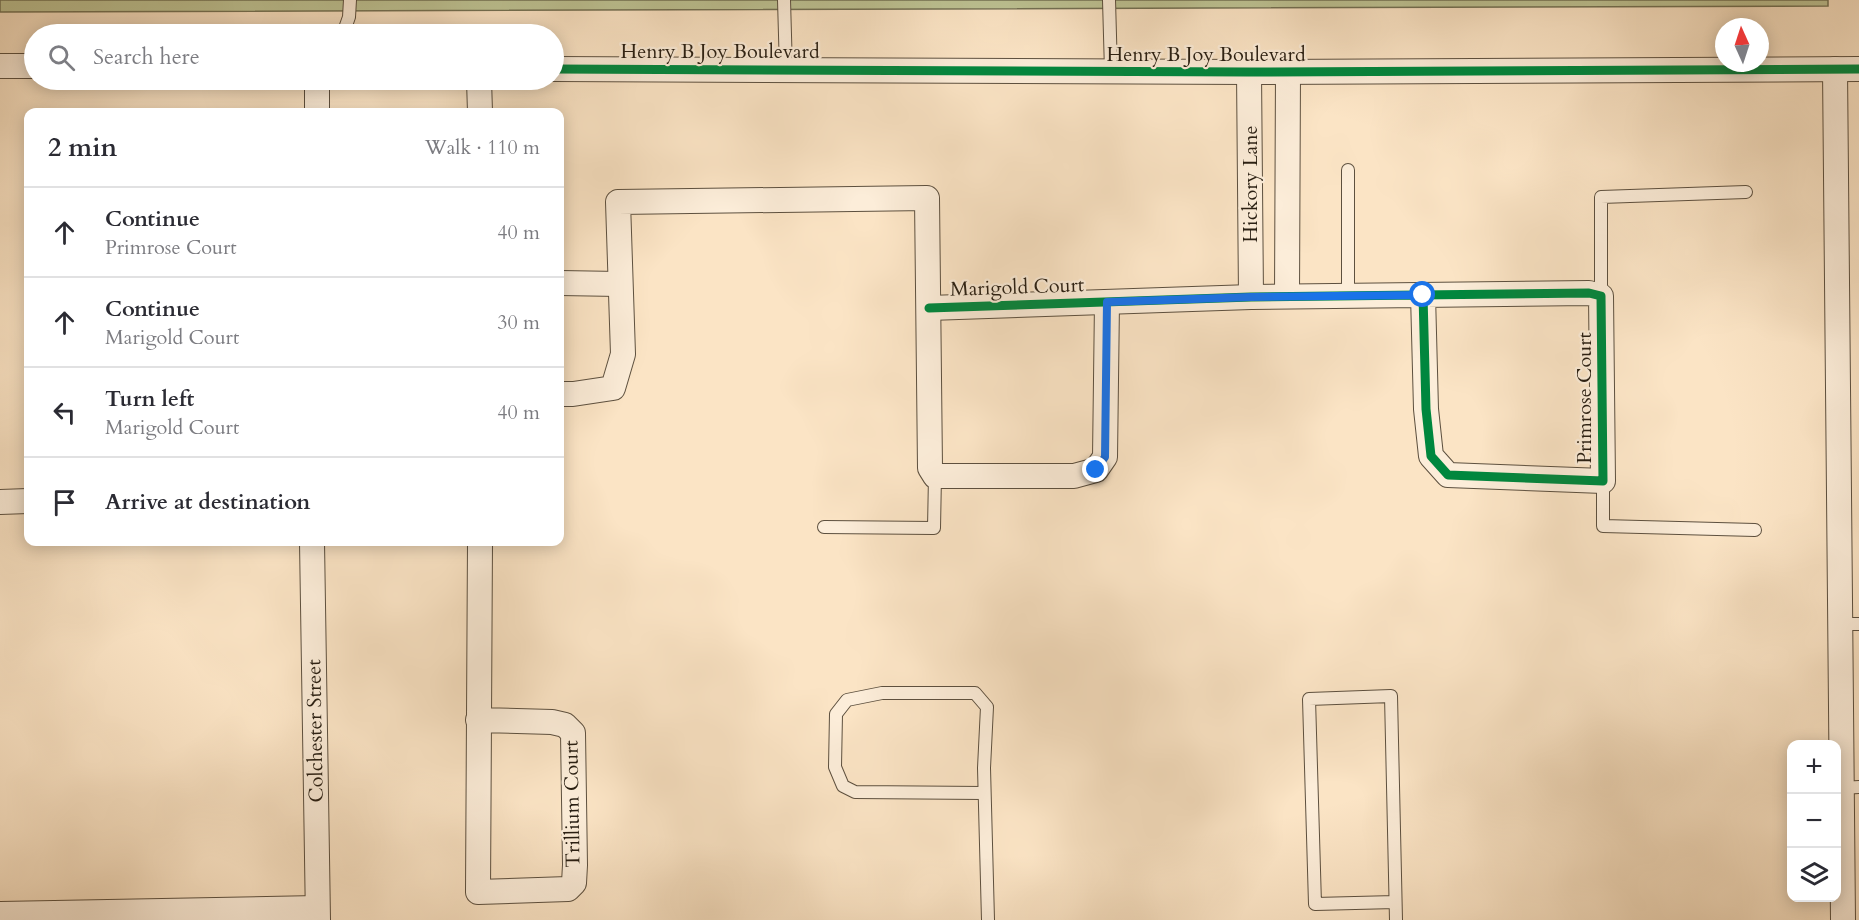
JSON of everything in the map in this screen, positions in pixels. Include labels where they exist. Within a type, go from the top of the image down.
[{"type":"street","points":[[0,66],[24,66]]},
{"type":"street","name":"Henry B Joy Boulevard","points":[[564,69],[1288,72],[1859,69]]},
{"type":"street","points":[[1835,69],[1850,624],[1850,788],[1843,920]]},
{"type":"street","name":"Hickory Lane","points":[[1249,72],[1251,297]]},
{"type":"street","name":"Hickory Lane","points":[[1287,296],[1288,72]]},
{"type":"street","points":[[316,108],[317,90]]},
{"type":"street","points":[[480,90],[480,108]]},
{"type":"street","name":"Marigold Court","points":[[564,394],[613,388],[623,354],[618,202],[927,198],[930,468],[934,476],[1074,476],[1096,470],[1105,457],[1107,302]]},
{"type":"street","points":[[564,283],[619,284]]},
{"type":"street","points":[[1251,297],[1589,293],[1601,296]]},
{"type":"street","name":"Primrose Court","points":[[1423,295],[1426,409],[1431,456],[1448,475],[1603,481],[1601,296]]},
{"type":"street","name":"Marigold Court","points":[[928,308],[1251,297]]},
{"type":"street","points":[[0,502],[24,501]]},
{"type":"street","name":"Colchester Street","points":[[312,546],[318,914]]},
{"type":"street","name":"Trillium Court","points":[[478,720],[552,722],[565,725],[573,733],[575,865],[574,883],[568,890],[478,892],[478,720],[480,546]]},
{"type":"street","points":[[0,914],[318,914]]},
{"type":"lane","points":[[347,24],[350,0]]},
{"type":"lane","points":[[784,0],[786,70]]},
{"type":"lane","points":[[1109,0],[1111,71]]},
{"type":"lane","points":[[1348,171],[1348,296]]},
{"type":"lane","points":[[1601,296],[1601,197],[1746,192]]},
{"type":"lane","points":[[824,527],[934,528],[934,476]]},
{"type":"lane","points":[[1603,481],[1603,526],[1755,530]]},
{"type":"lane","points":[[984,793],[855,792],[843,786],[835,767],[836,714],[848,700],[882,693],[975,693],[987,707],[984,793],[988,920]]},
{"type":"lane","points":[[1395,902],[1315,904],[1309,699],[1391,696],[1396,920]]},
{"type":"green space","points":[[0,0],[1828,0],[1828,6],[0,12]]},
{"type":"cycle path","points":[[564,69],[1249,72],[1859,69]]},
{"type":"cycle path","points":[[929,308],[1251,297],[1589,293],[1601,296],[1603,481],[1448,475],[1431,456],[1426,409],[1423,295]]},
{"type":"route","points":[[1096,470],[1105,457],[1107,302],[1251,297],[1423,295]]}]
